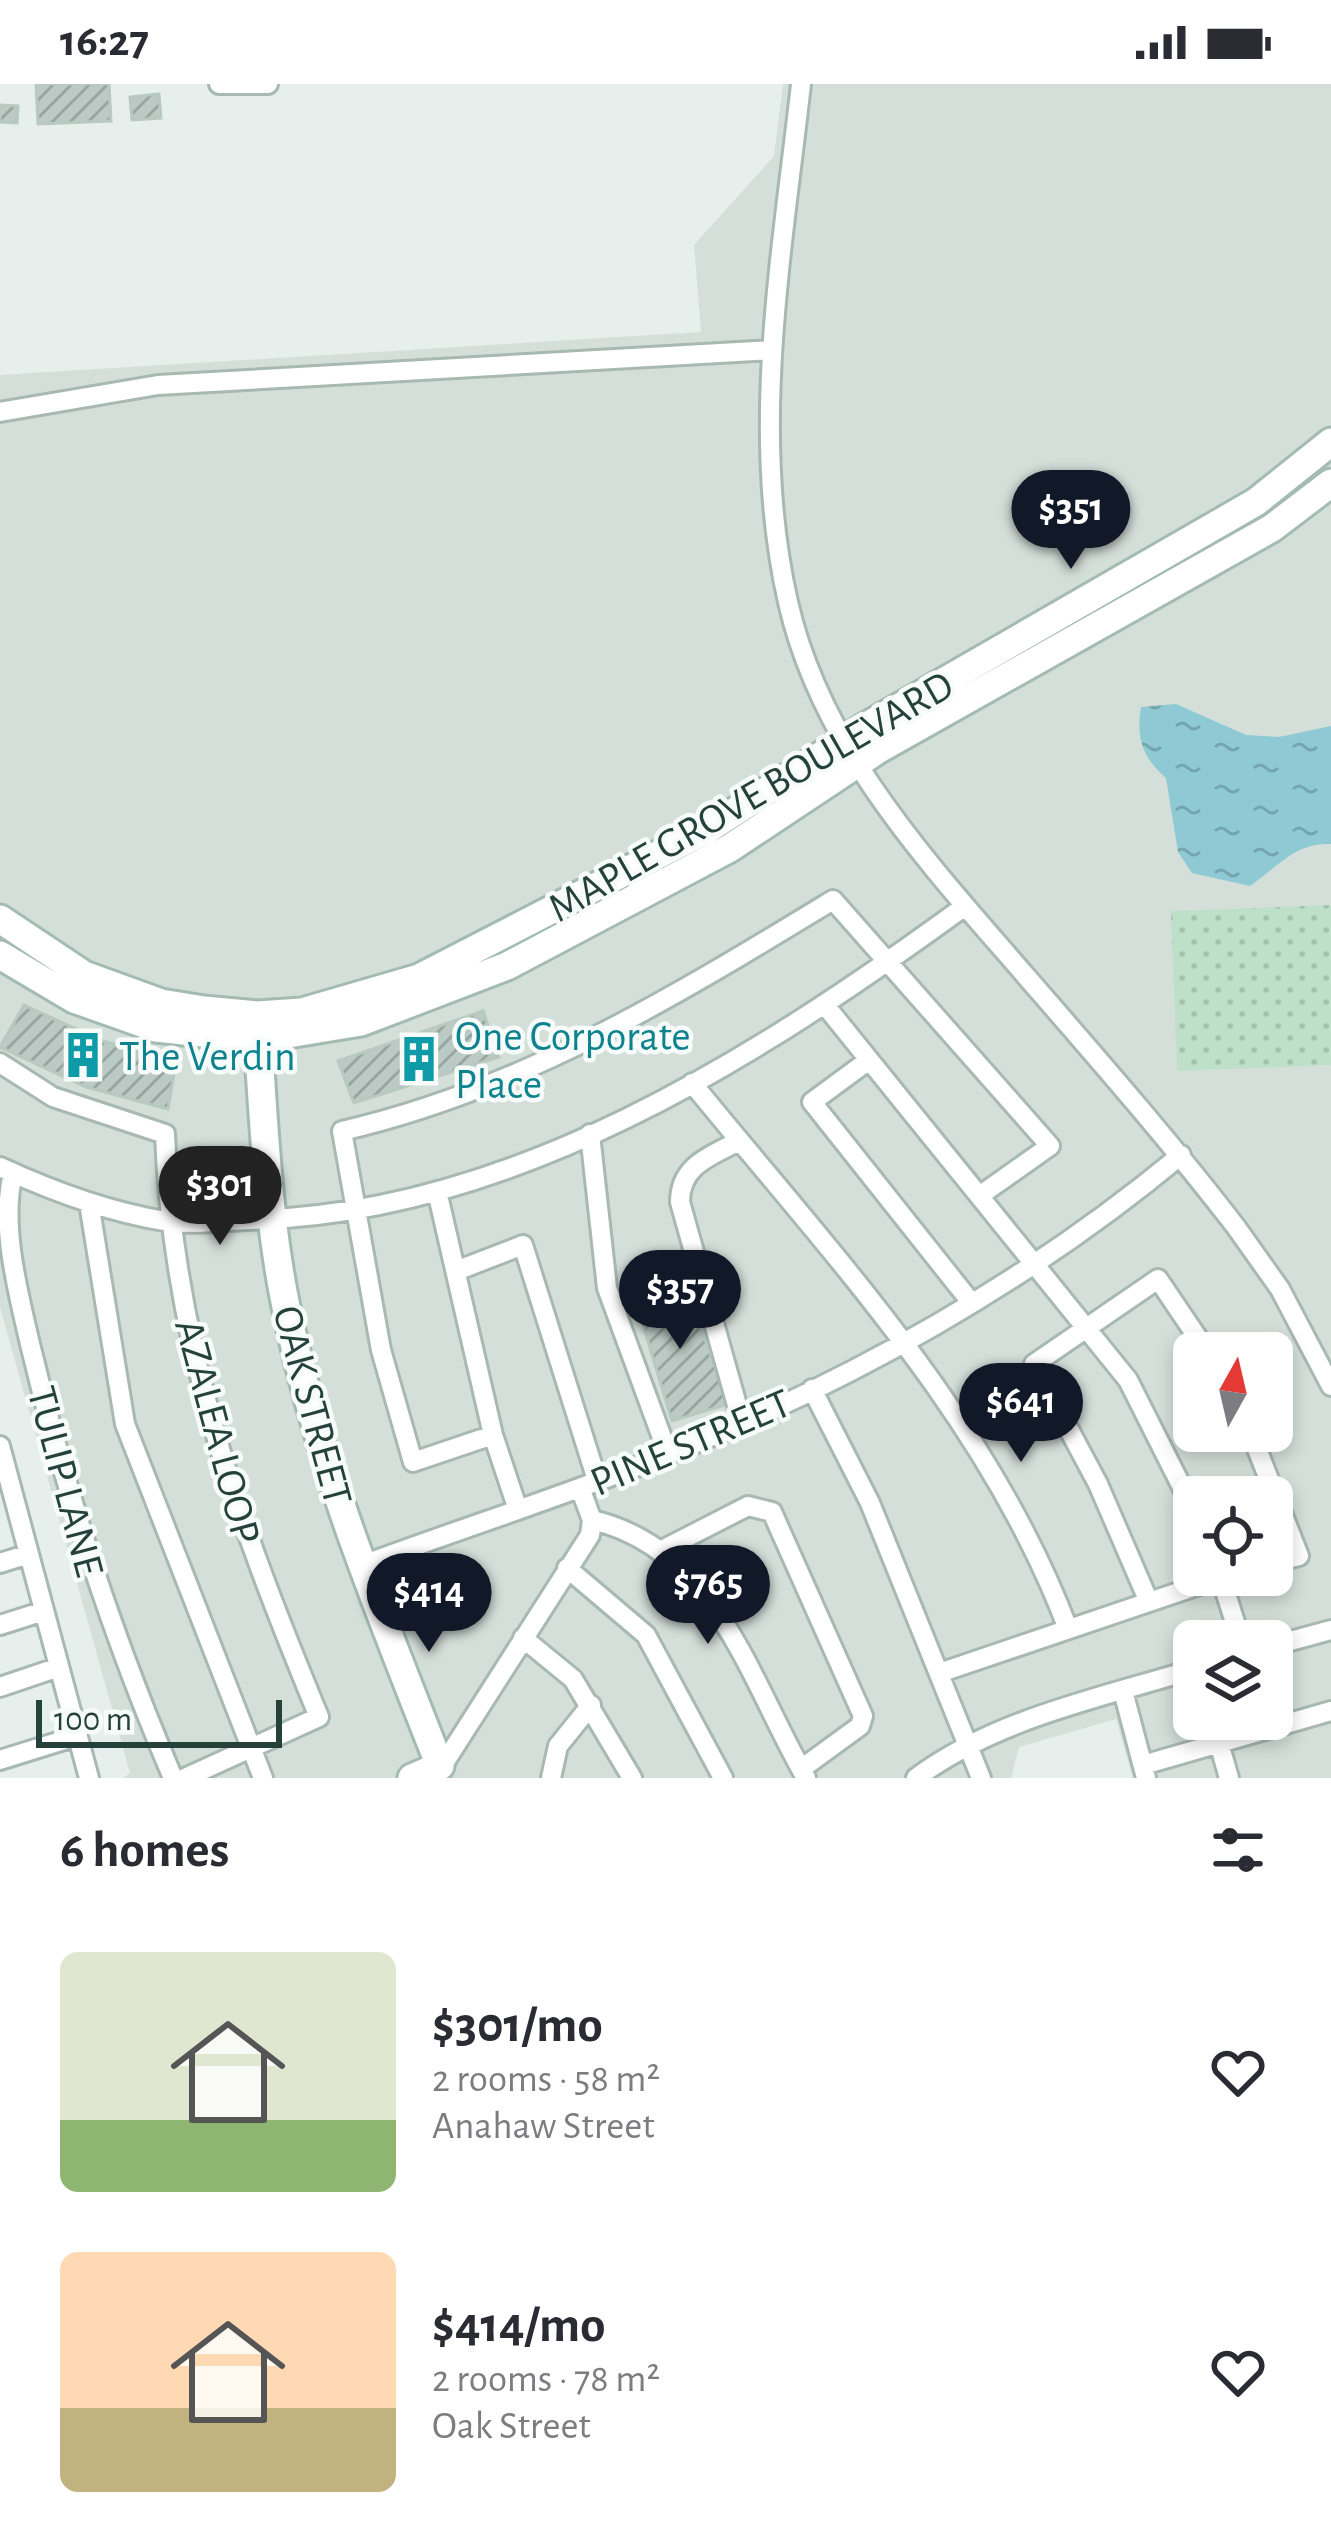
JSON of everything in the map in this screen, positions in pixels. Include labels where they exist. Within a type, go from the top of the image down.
[{"type":"street","points":[[219,84],[268,84]]},
{"type":"street","points":[[801,84],[771,350],[776,522],[788,603],[823,699],[851,752],[912,844],[1180,1154],[1280,1289],[1331,1386]]},
{"type":"street","points":[[0,412],[158,385],[771,350]]},
{"type":"street","name":"MAPLE GROVE BOULEVARD","points":[[0,955],[114,1016],[179,1031],[361,1022],[507,966],[730,848],[851,752],[1256,502],[1331,442]]},
{"type":"street","name":"MAPLE GROVE BOULEVARD","points":[[851,752],[1272,528],[1331,483]]},
{"type":"street","points":[[493,1436],[412,1462],[381,1349],[342,1131],[422,1113],[567,1054],[833,900],[1050,1146],[982,1194]]},
{"type":"street","points":[[7,1170],[89,1203],[168,1222],[272,1220],[355,1210],[437,1191],[590,1134],[692,1083],[824,1004],[965,906]]},
{"type":"street","name":"MAPLE GROVE BOULEVARD","points":[[0,919],[84,975],[161,1003],[258,1027]]},
{"type":"street","points":[[824,1004],[1089,1327],[1128,1380],[1176,1476]]},
{"type":"street","name":"OAK STREET","points":[[258,1027],[272,1220],[305,1388],[360,1567],[442,1772]]},
{"type":"street","points":[[869,1060],[812,1102],[970,1301]]},
{"type":"street","name":"AZALEA LOOP","points":[[0,1063],[52,1096],[165,1134],[168,1222],[207,1415],[245,1538],[320,1717],[251,1748]]},
{"type":"street","points":[[692,1083],[945,1397],[1016,1510],[1068,1630]]},
{"type":"street","points":[[590,1134],[607,1288],[668,1454]]},
{"type":"street","points":[[740,1141],[694,1165],[680,1188],[680,1202],[742,1423]]},
{"type":"street","name":"PINE STREET","points":[[360,1567],[668,1454],[812,1389],[1035,1260],[1180,1154]]},
{"type":"street","name":"TULIP LANE","points":[[7,1170],[6,1269],[97,1592],[172,1778]]},
{"type":"street","points":[[437,1191],[493,1436],[517,1507]]},
{"type":"street","points":[[89,1203],[125,1424],[263,1778]]},
{"type":"street","points":[[412,1778],[442,1772],[590,1535],[592,1520],[588,1484],[523,1245],[455,1270]]},
{"type":"street","points":[[1149,1602],[1098,1484],[1034,1364],[1158,1280],[1194,1332]]},
{"type":"street","points":[[812,1389],[870,1503],[981,1778]]},
{"type":"street","points":[[0,1446],[7,1500],[29,1554],[89,1778]]},
{"type":"street","points":[[592,1520],[621,1527],[662,1550],[736,1640],[803,1773],[860,1726],[863,1716],[772,1512],[748,1506],[662,1550]]},
{"type":"street","points":[[0,1563],[29,1554]]},
{"type":"street","points":[[567,1568],[621,1608],[646,1635],[723,1778]]},
{"type":"street","points":[[942,1672],[1173,1594]]},
{"type":"street","points":[[0,1625],[44,1611]]},
{"type":"street","points":[[1293,1640],[1331,1630]]},
{"type":"street","points":[[524,1638],[553,1658],[591,1705],[632,1778]]},
{"type":"street","points":[[0,1687],[59,1667]]},
{"type":"street","points":[[916,1778],[967,1745],[1033,1718],[1173,1676]]},
{"type":"street","points":[[1124,1691],[1144,1772],[1219,1743],[1331,1712]]},
{"type":"street","points":[[551,1778],[558,1746],[591,1705]]},
{"type":"street","points":[[0,1760],[77,1736]]},
{"type":"street","points":[[1219,1743],[1229,1778]]},
{"type":"street","points":[[184,1778],[251,1748]]},
{"type":"shaded area","points":[[783,84],[1331,84],[1331,1778],[1133,1778],[1116,1719],[1019,1747],[1011,1778],[123,1778],[130,1773],[0,1307],[0,375],[701,332],[694,245],[774,156]]},
{"type":"green space","points":[[1331,905],[1331,1065],[1177,1071],[1171,911]]},
{"type":"water","points":[[1176,704],[1246,735],[1279,737],[1331,726],[1331,844],[1297,851],[1250,886],[1192,873],[1178,852],[1166,778],[1146,754],[1139,728],[1141,707]]},
{"type":"building","points":[[36,84],[109,84],[111,121],[38,124]]},
{"type":"building","points":[[159,94],[161,118],[132,120],[130,97]]},
{"type":"building","points":[[0,105],[18,106],[17,123],[0,122]]},
{"type":"building","name":"The Verdin","points":[[24,1005],[100,1040],[176,1062],[168,1109],[86,1087],[0,1047]]},
{"type":"building","name":"One Corporate Place","points":[[483,1011],[499,1057],[354,1103],[338,1061]]},
{"type":"building","points":[[685,1282],[728,1404],[672,1421],[634,1295]]},
{"type":"place","name":"The Verdin","points":[[83,1055]]},
{"type":"place","name":"One Corporate Place","points":[[419,1059]]}]
